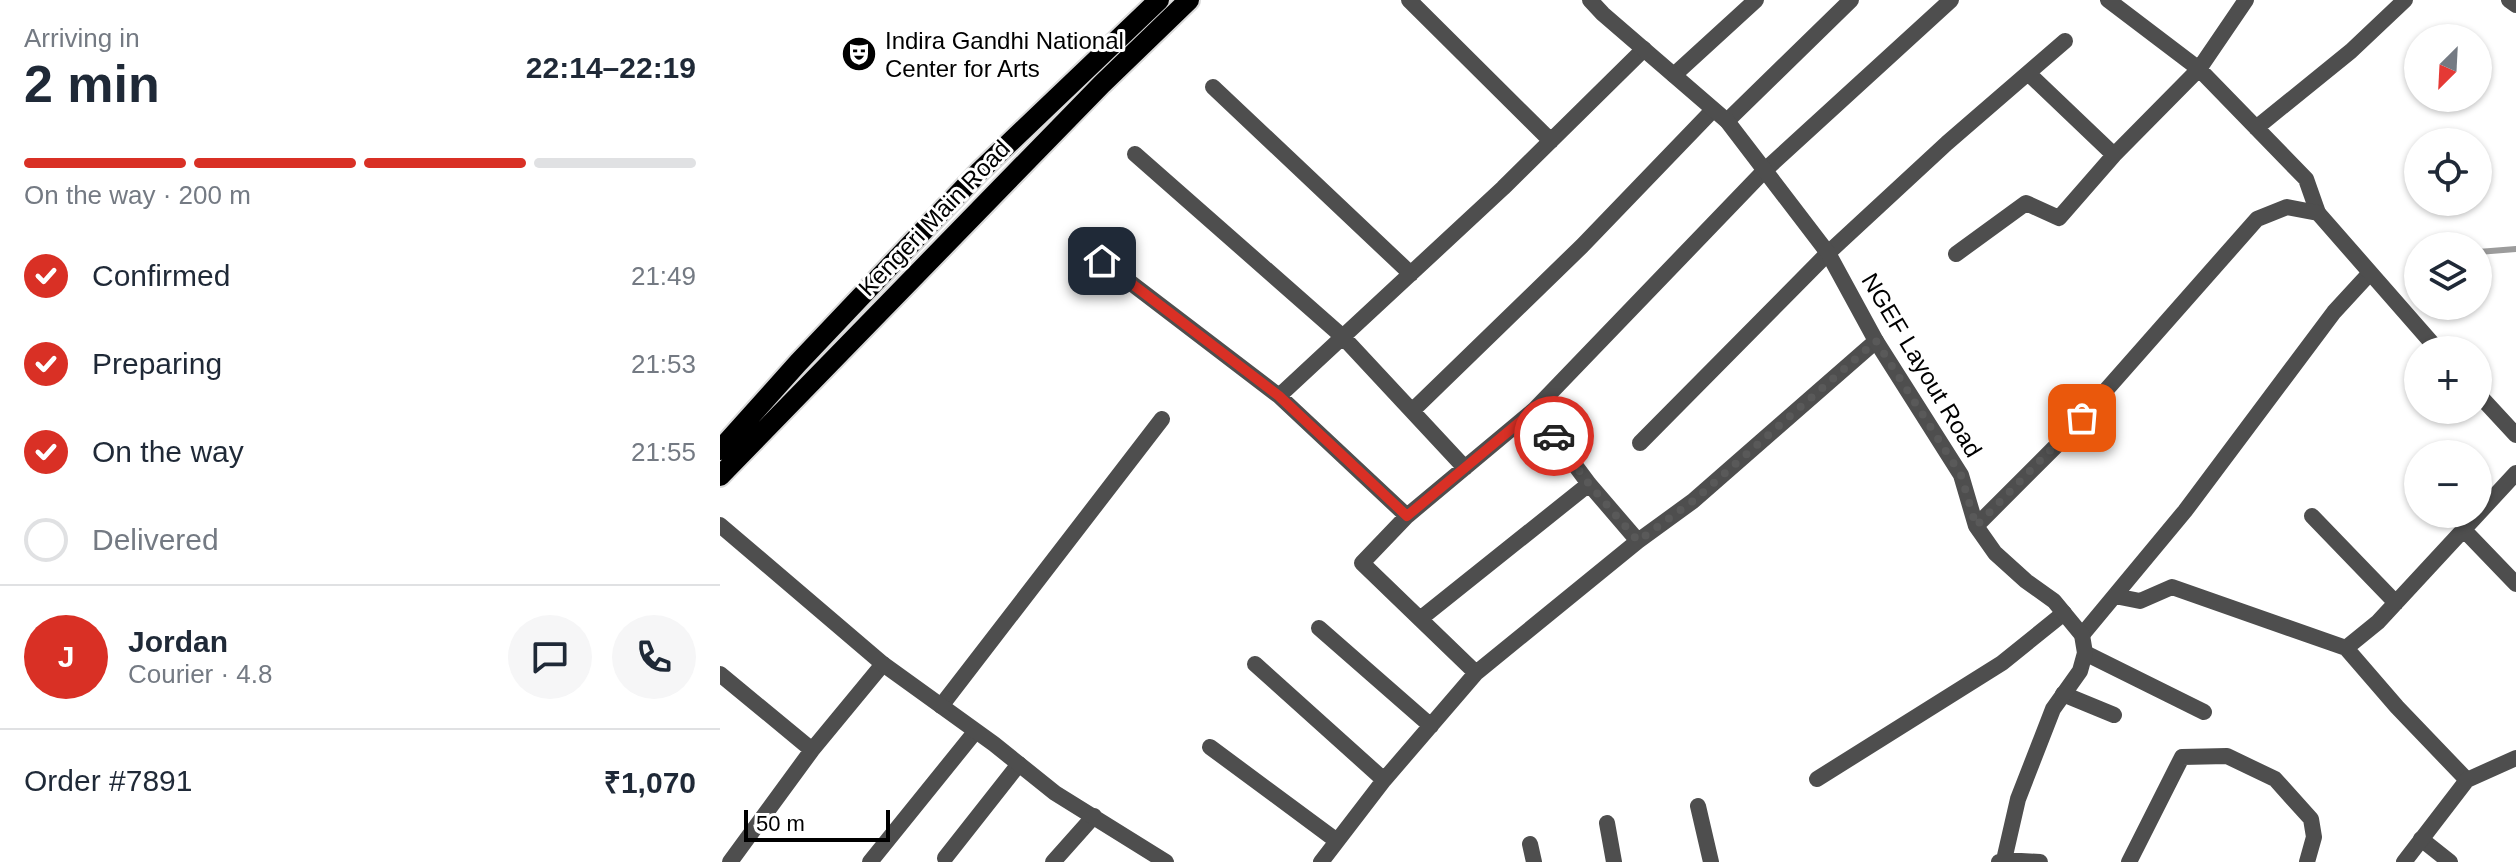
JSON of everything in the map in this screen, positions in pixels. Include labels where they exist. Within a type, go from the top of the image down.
[{"type":"main road","name":"Kengeri Main Road","points":[[720,450],[980,171],[1159,0]]},
{"type":"main road","name":"Kengeri Main Road","points":[[720,476],[1102,84],[1189,0]]},
{"type":"street","points":[[1409,0],[1551,141]]},
{"type":"street","name":"NGEF Layout Road","points":[[1590,0],[1727,121],[1828,253],[1876,341],[1961,475],[1976,526]]},
{"type":"street","points":[[1674,75],[1756,0]]},
{"type":"street","points":[[1727,121],[1851,0]]},
{"type":"street","points":[[1476,673],[1362,563],[1407,516],[1534,410],[1764,171],[1951,0]]},
{"type":"street","points":[[2108,0],[2199,69],[2306,179],[2318,213],[2425,336]]},
{"type":"street","points":[[1956,254],[2026,203],[2059,218],[2114,155],[2199,69],[2246,0]]},
{"type":"street","points":[[2256,128],[2351,51],[2405,0]]},
{"type":"street","points":[[2509,0],[2516,5]]},
{"type":"street","points":[[1640,443],[1828,253],[1947,143],[2065,41]]},
{"type":"street","points":[[1279,396],[1551,141],[1644,49]]},
{"type":"street","points":[[2028,73],[2114,155]]},
{"type":"street","points":[[1213,87],[1411,274]]},
{"type":"street","points":[[1412,411],[1582,246],[1713,110]]},
{"type":"street","points":[[1135,154],[1343,337],[1465,468]]},
{"type":"street","points":[[2030,861],[2001,861],[2018,799],[2053,709],[2080,671],[2085,653],[2082,635],[2054,601],[1995,553],[1976,526],[2062,440],[2257,219],[2287,207],[2318,213]]},
{"type":"street","points":[[1076,241],[1279,396],[1407,516]]},
{"type":"street","points":[[2082,635],[2185,511],[2334,312],[2369,274]]},
{"type":"street","points":[[1321,862],[1384,780],[1476,673],[1638,541],[1693,501],[1876,341]]},
{"type":"street","points":[[2492,409],[2516,435]]},
{"type":"street","points":[[1534,410],[1589,484],[1638,541]]},
{"type":"street","points":[[941,706],[1162,419]]},
{"type":"street","points":[[2346,648],[2378,622],[2516,473]]},
{"type":"street","points":[[1420,619],[1589,484]]},
{"type":"street","points":[[2312,516],[2396,603]]},
{"type":"street","points":[[720,525],[883,664],[1055,793],[1166,862]]},
{"type":"street","points":[[2464,530],[2516,584]]},
{"type":"street","points":[[2115,596],[2140,601],[2172,587],[2346,648],[2467,780]]},
{"type":"street","points":[[1817,779],[2002,663],[2064,613]]},
{"type":"street","points":[[1319,628],[1431,726]]},
{"type":"street","points":[[2085,653],[2204,712]]},
{"type":"street","points":[[730,862],[812,750],[883,664]]},
{"type":"street","points":[[1255,664],[1384,780]]},
{"type":"street","points":[[720,674],[812,750]]},
{"type":"street","points":[[2063,694],[2114,715]]},
{"type":"street","points":[[870,862],[975,732]]},
{"type":"street","points":[[1210,747],[1337,841]]},
{"type":"street","points":[[2129,862],[2182,757],[2227,756],[2275,779],[2311,819],[2314,837],[2307,862]]},
{"type":"street","points":[[2404,862],[2467,780],[2513,762]]},
{"type":"street","points":[[945,858],[1019,764]]},
{"type":"street","points":[[1698,806],[1711,862]]},
{"type":"street","points":[[1053,862],[1094,816]]},
{"type":"street","points":[[1607,823],[1614,862]]},
{"type":"street","points":[[2421,839],[2450,862]]},
{"type":"street","points":[[1530,844],[1534,862]]},
{"type":"waterway","points":[[2492,251],[2516,249]]},
{"type":"way so far","points":[[1554,436],[1589,484],[1638,541],[1693,501],[1876,341],[1961,475],[1976,526],[2082,418]]},
{"type":"place","name":"Indira Gandhi National Center for Arts","points":[[859,54]]},
{"type":"route","points":[[1102,261],[1279,396],[1407,516],[1534,410],[1554,436]]}]
